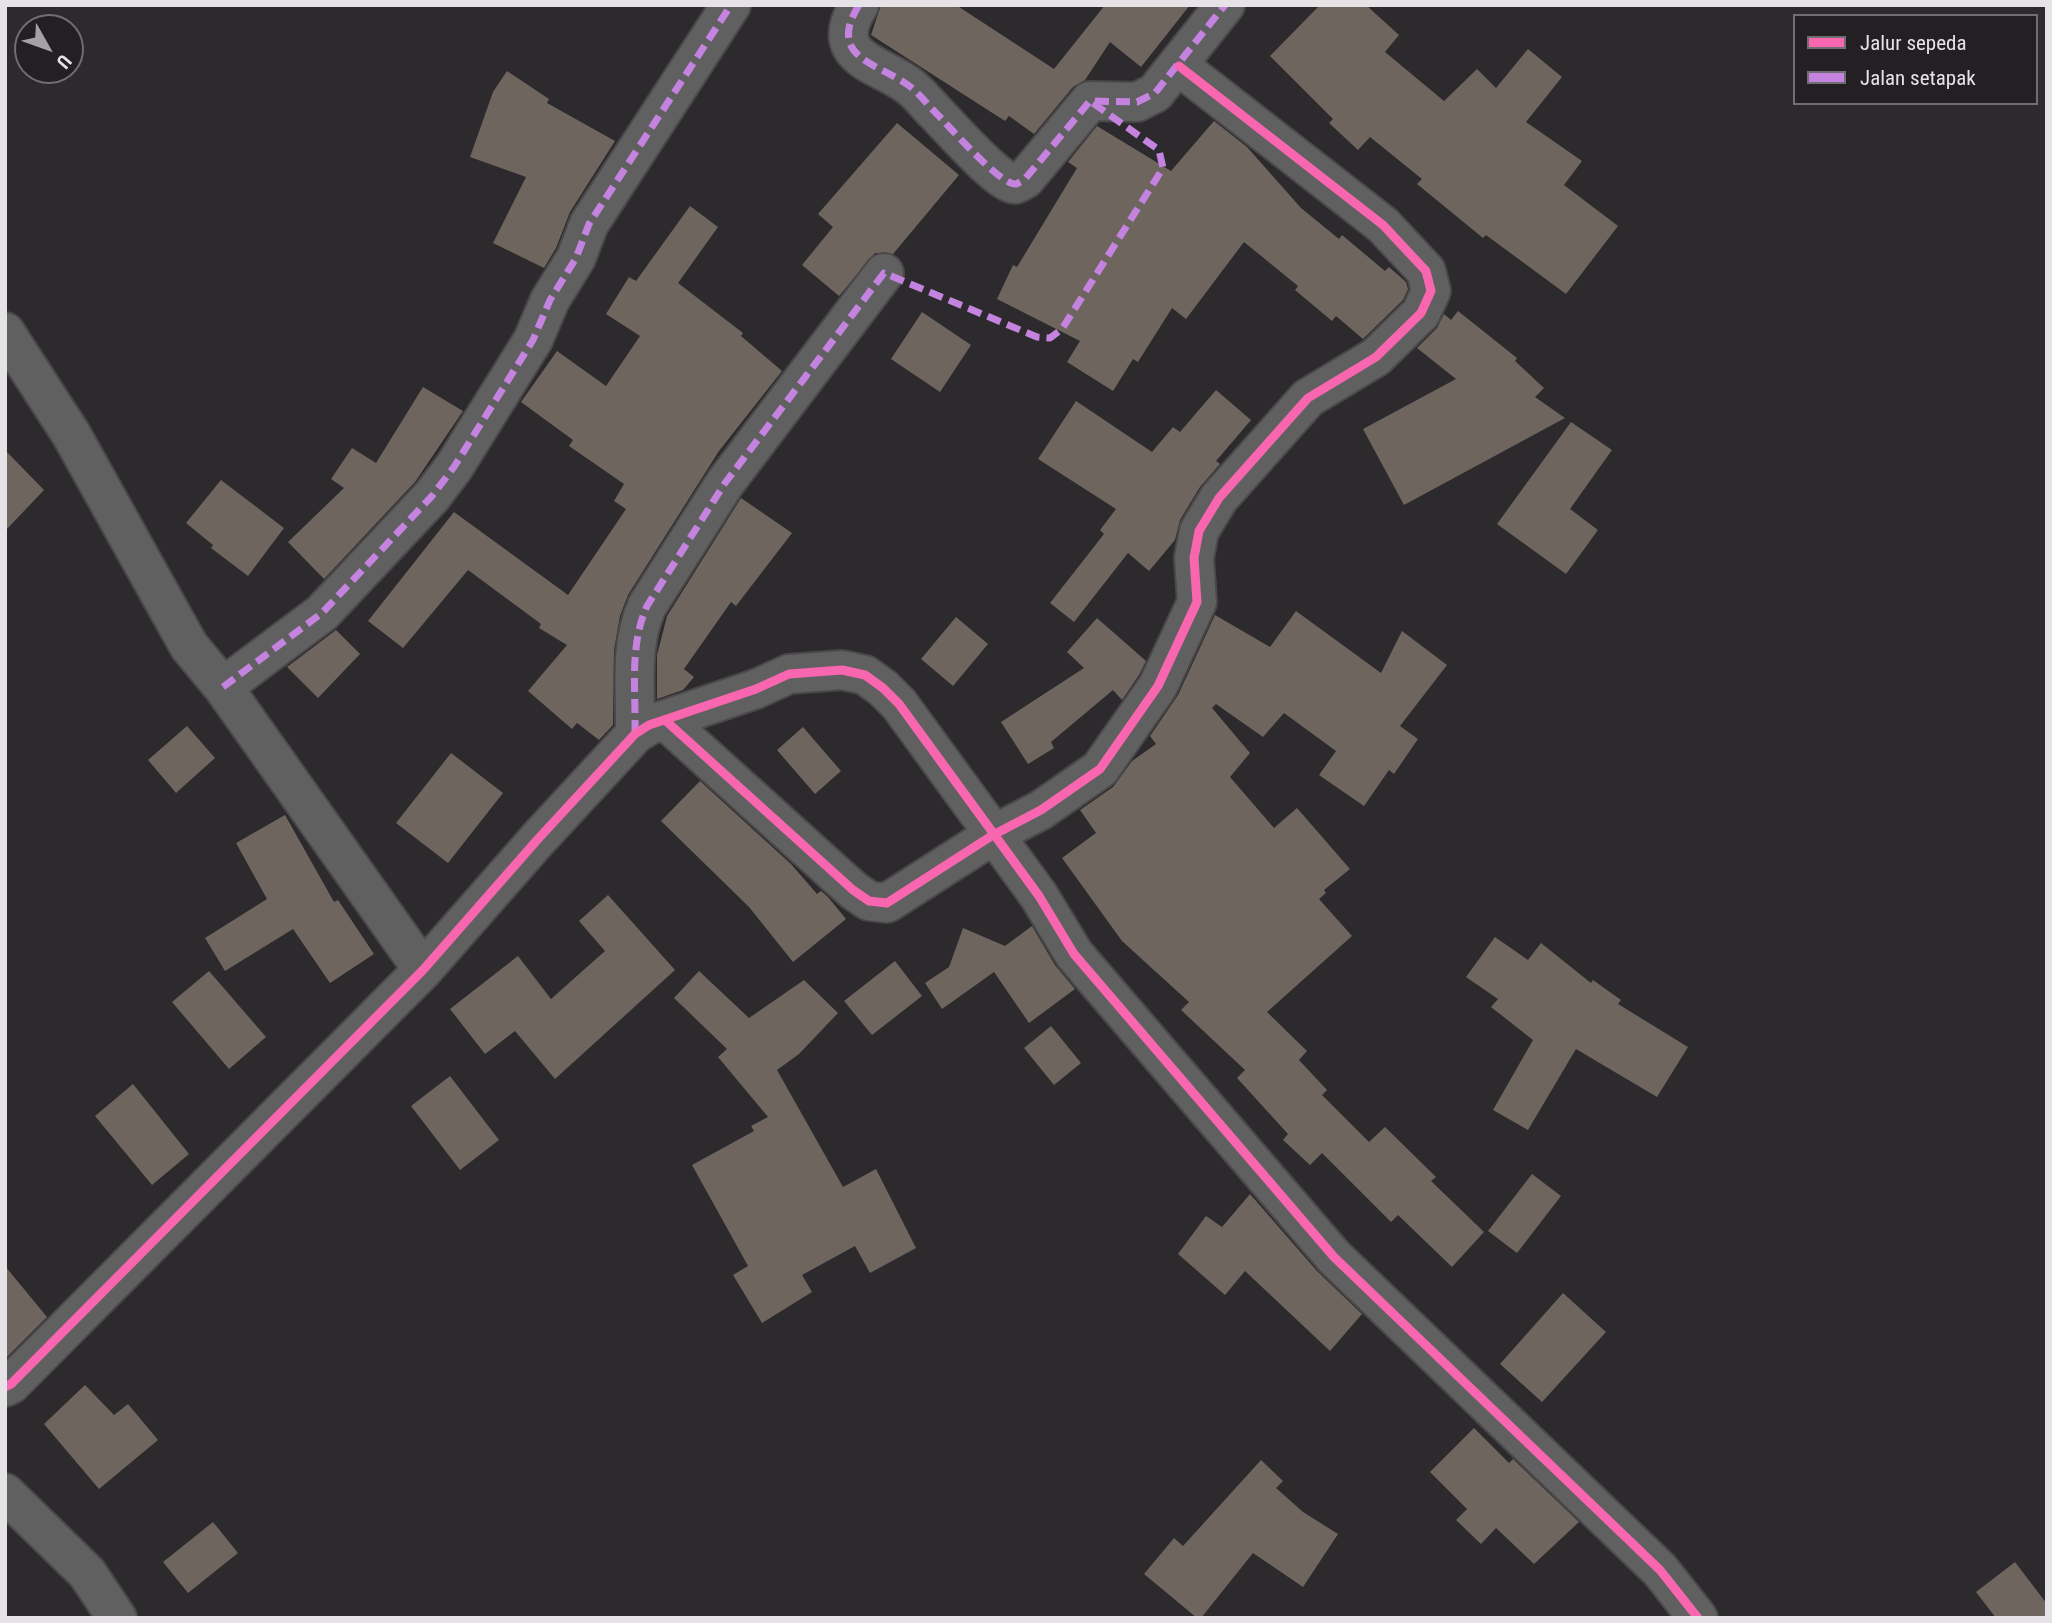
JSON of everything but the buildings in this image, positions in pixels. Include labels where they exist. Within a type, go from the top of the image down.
[{"type":"street","points":[[223,687],[322,613],[369,566],[387,542],[447,477],[533,340],[550,300],[576,258],[589,224],[731,5]]},
{"type":"street","points":[[859,5],[849,22],[852,48],[872,68],[909,85],[984,161],[1007,182],[1016,184],[1025,179],[1090,101],[1137,102],[1155,93],[1225,5]]},
{"type":"street","points":[[884,273],[725,483],[647,606],[638,627],[634,651],[651,728],[869,901],[887,902],[993,835],[1041,810],[1100,769],[1158,686],[1197,602],[1194,558],[1199,531],[1219,498],[1308,398],[1376,357],[1421,313],[1431,291],[1426,271],[1384,225],[1179,66]]},
{"type":"street","points":[[5,332],[71,434],[190,646],[223,687],[423,970]]},
{"type":"street","points":[[5,1387],[423,970],[538,839],[651,728],[789,674],[842,670],[865,675],[899,704],[1039,896],[1074,954],[1334,1257],[1660,1570],[1698,1618]]},
{"type":"street","points":[[5,1493],[87,1573],[117,1618]]},
{"type":"marked path","points":[[223,687],[322,613],[432,496],[454,467],[533,340],[550,300],[576,258],[589,224],[731,5]]},
{"type":"marked path","points":[[859,5],[850,23],[849,37],[852,48],[860,57],[912,88],[987,166],[1016,184],[1025,179],[1090,101],[1137,102],[1155,93],[1225,5]]},
{"type":"marked path","points":[[635,734],[636,652],[641,621],[647,606],[725,483],[884,273],[1037,337],[1050,338],[1062,329],[1163,168],[1159,150],[1090,101]]},
{"type":"cycle path","points":[[666,721],[853,890],[869,901],[887,903],[993,835],[1041,810],[1100,769],[1158,686],[1197,602],[1194,558],[1199,531],[1219,498],[1308,398],[1376,357],[1421,313],[1431,291],[1426,271],[1383,225],[1179,66]]},
{"type":"cycle path","points":[[5,1387],[11,1384],[423,970],[635,734],[649,725],[756,689],[789,674],[842,670],[865,675],[899,704],[1039,896],[1074,954],[1334,1257],[1660,1570],[1698,1618]]}]
